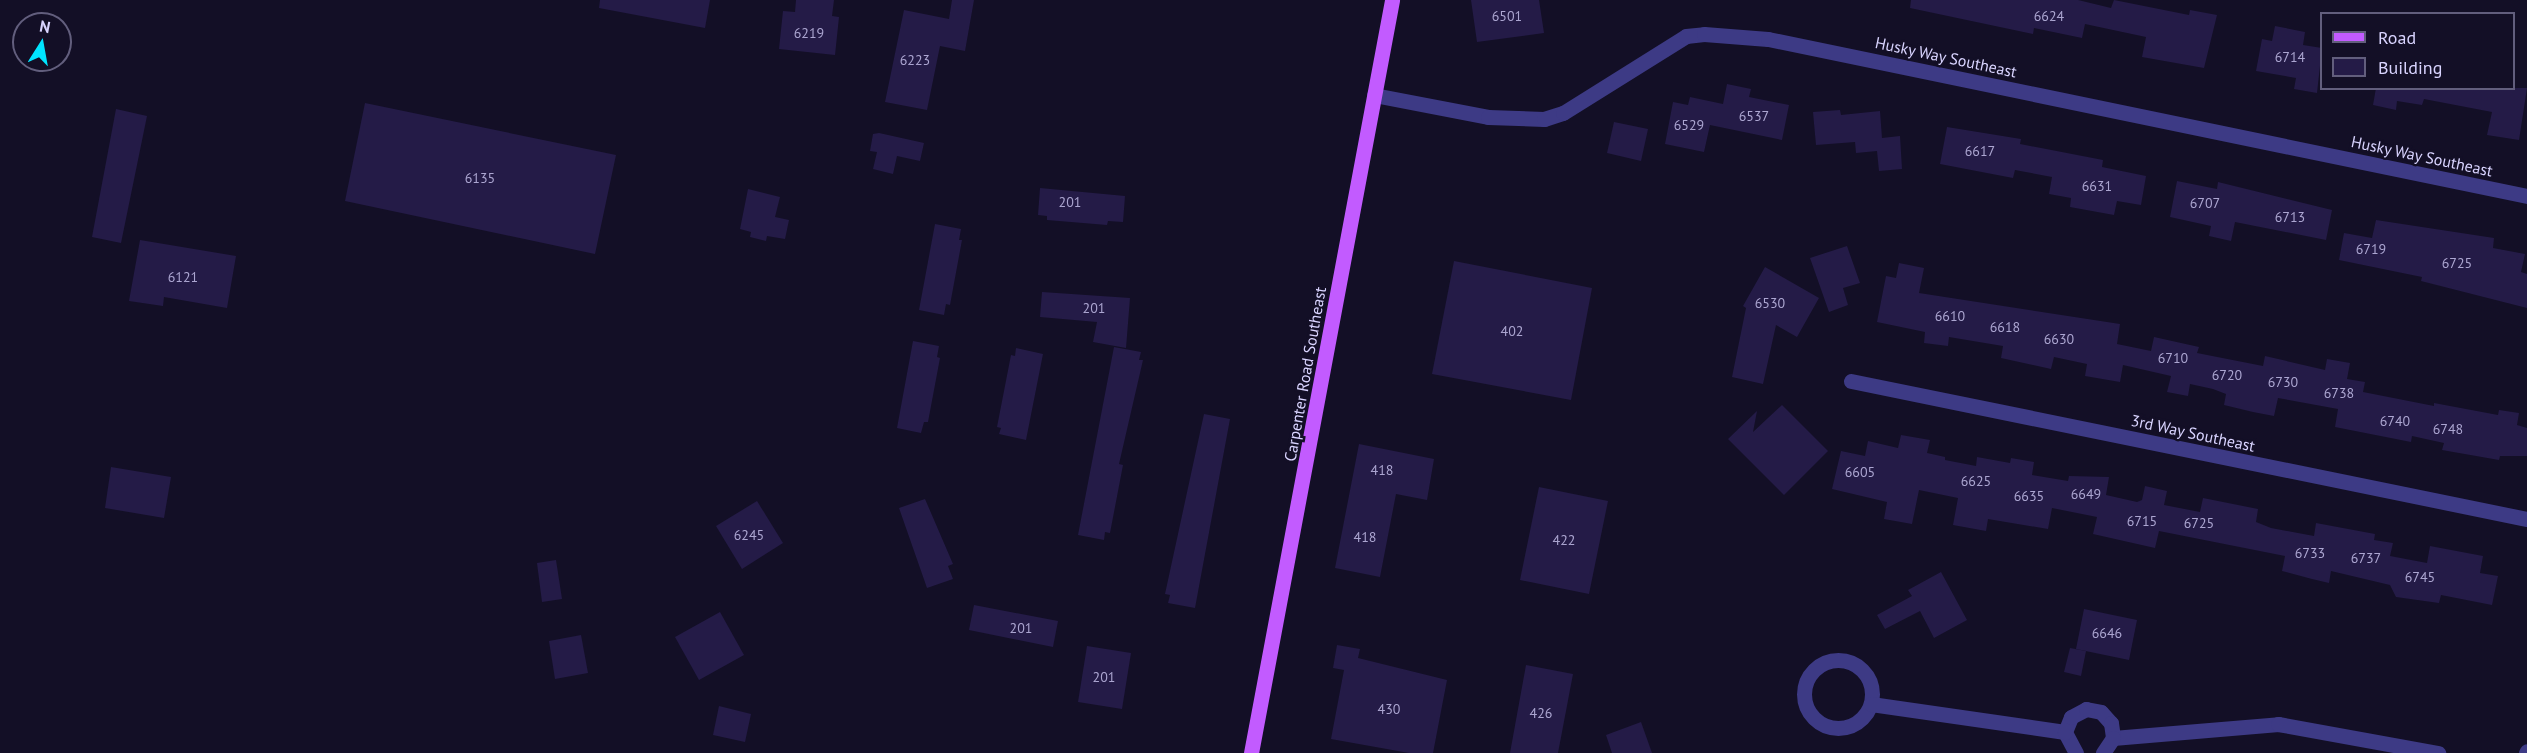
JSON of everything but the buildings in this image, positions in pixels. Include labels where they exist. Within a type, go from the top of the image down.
[{"type":"main road","name":"Carpenter Road Southeast","points":[[1251,753],[1392,0]]},
{"type":"street","name":"Husky Way Southeast","points":[[1374,95],[1488,117],[1544,118],[1563,113],[1686,36],[1704,34],[1768,39],[2527,196]]},
{"type":"street","name":"3rd Way Southeast","points":[[1851,381],[2527,519]]},
{"type":"street","points":[[1835,659],[1846,660],[1857,665],[1870,682],[1871,704],[1866,714],[1848,727],[1825,725],[1808,711],[1804,688],[1815,669],[1835,659]]},
{"type":"street","points":[[1871,704],[2065,732]]},
{"type":"street","points":[[2076,753],[2065,732],[2071,717],[2093,710],[2107,716],[2113,738],[2103,753]]},
{"type":"street","points":[[2113,738],[2278,724],[2438,753]]}]
